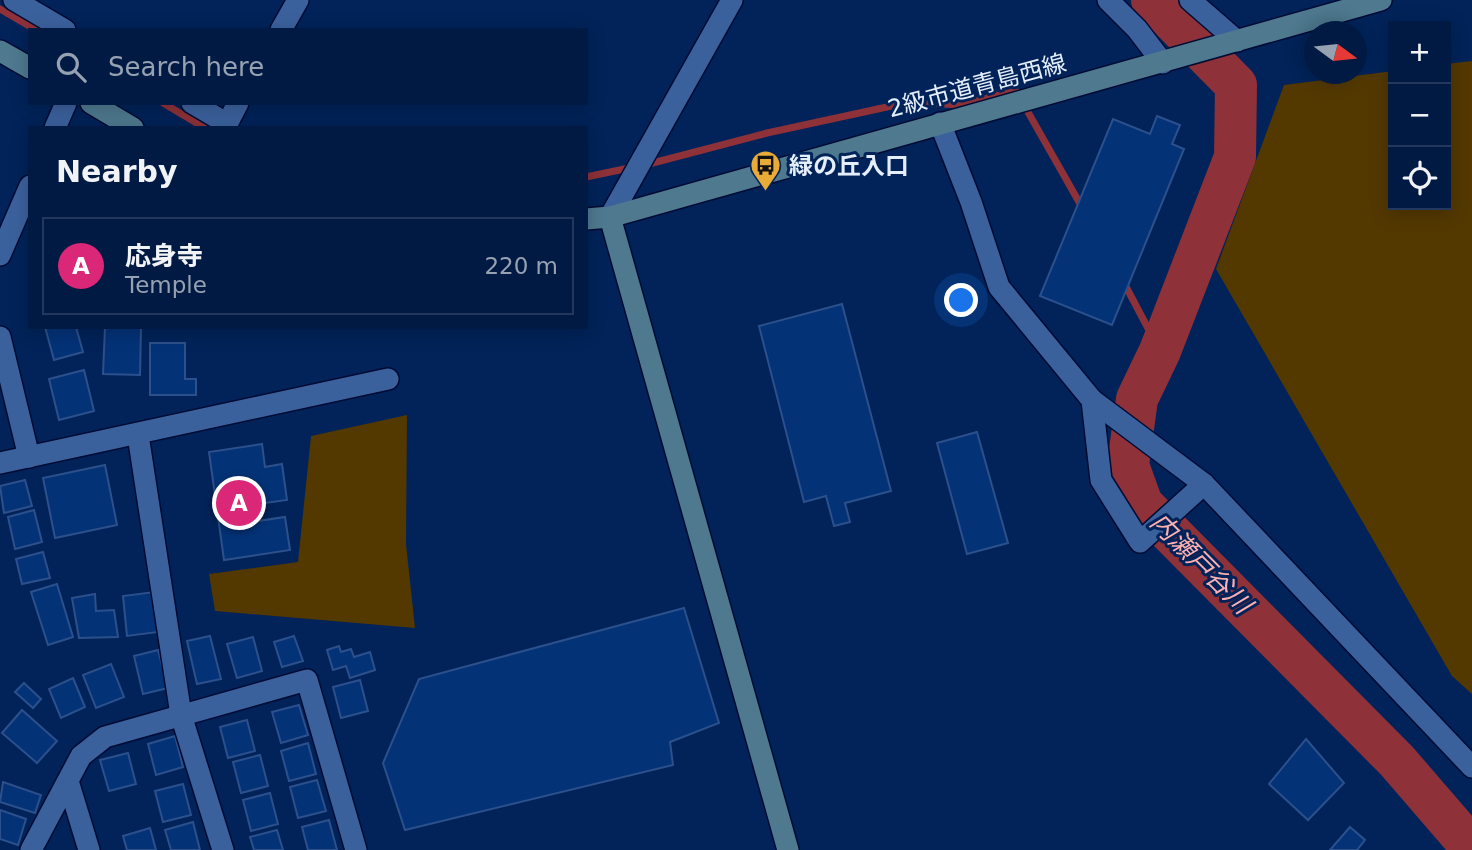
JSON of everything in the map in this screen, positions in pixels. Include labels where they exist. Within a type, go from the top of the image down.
[{"type":"street","points":[[14,0],[62,28]]},
{"type":"street","points":[[282,28],[298,0]]},
{"type":"street","points":[[732,0],[610,217],[788,850]]},
{"type":"street","points":[[1190,0],[1237,41]]},
{"type":"street","name":"2級市道青島西線","points":[[588,219],[610,217],[1381,0]]},
{"type":"street","points":[[1110,1],[1137,29],[1163,63]]},
{"type":"street","points":[[0,51],[28,67]]},
{"type":"street","points":[[56,126],[65,105]]},
{"type":"street","points":[[93,105],[130,126]]},
{"type":"street","points":[[195,105],[226,126],[237,105]]},
{"type":"street","points":[[940,123],[971,202],[999,287],[1092,400],[1204,484],[1472,767]]},
{"type":"street","points":[[0,255],[28,191]]},
{"type":"street","points":[[0,337],[29,457]]},
{"type":"street","points":[[0,463],[388,379]]},
{"type":"street","points":[[1092,400],[1101,481],[1140,542],[1204,484]]},
{"type":"street","points":[[138,435],[181,715],[223,850]]},
{"type":"street","points":[[31,850],[81,756],[105,737],[307,680],[356,850]]},
{"type":"street","points":[[68,781],[89,850]]},
{"type":"shaded area","points":[[1472,61],[1472,694],[1452,676],[1216,269],[1284,85],[1304,82],[1367,84],[1367,74],[1388,72],[1388,210],[1451,210],[1451,63]]},
{"type":"shaded area","points":[[407,415],[406,544],[415,628],[215,611],[209,574],[298,562],[311,436]]},
{"type":"building","points":[[1157,116],[1180,125],[1172,144],[1184,149],[1112,325],[1040,296],[1113,119],[1150,134]]},
{"type":"building","points":[[842,304],[891,491],[845,503],[850,522],[834,526],[826,496],[804,502],[759,326]]},
{"type":"building","points":[[46,329],[77,329],[83,352],[54,360]]},
{"type":"building","points":[[105,329],[141,329],[140,375],[103,374]]},
{"type":"building","points":[[150,343],[185,343],[185,379],[196,379],[196,395],[150,395]]},
{"type":"building","points":[[84,370],[94,411],[59,420],[49,379]]},
{"type":"building","points":[[977,432],[1008,543],[967,554],[937,443]]},
{"type":"building","points":[[262,444],[265,467],[282,464],[287,500],[236,507],[238,524],[285,517],[290,550],[224,560],[209,452]]},
{"type":"building","points":[[105,465],[117,525],[55,538],[43,478]]},
{"type":"building","points":[[25,480],[32,506],[4,513],[0,486]]},
{"type":"building","points":[[34,510],[42,542],[15,549],[8,517]]},
{"type":"building","points":[[43,552],[50,578],[22,584],[16,559]]},
{"type":"building","points":[[57,584],[73,637],[48,645],[31,592]]},
{"type":"building","points":[[154,592],[158,632],[127,636],[123,596]]},
{"type":"building","points":[[95,594],[96,611],[114,610],[118,637],[79,638],[72,598]]},
{"type":"building","points":[[684,608],[719,723],[670,742],[673,765],[405,830],[383,763],[419,679]]},
{"type":"building","points":[[210,636],[221,679],[197,684],[187,641]]},
{"type":"building","points":[[294,636],[303,661],[282,667],[274,642]]},
{"type":"building","points":[[253,637],[262,671],[237,678],[227,644]]},
{"type":"building","points":[[339,646],[341,652],[351,649],[354,657],[370,652],[375,670],[350,678],[346,666],[333,670],[327,650]]},
{"type":"building","points":[[158,650],[168,688],[143,694],[134,656]]},
{"type":"building","points":[[111,664],[124,697],[96,708],[83,675]]},
{"type":"building","points":[[73,678],[85,707],[61,718],[49,689]]},
{"type":"building","points":[[360,680],[368,711],[341,718],[333,687]]},
{"type":"building","points":[[24,683],[41,699],[33,708],[15,692]]},
{"type":"building","points":[[299,705],[308,735],[281,743],[272,712]]},
{"type":"building","points":[[22,710],[57,741],[37,763],[2,733]]},
{"type":"building","points":[[247,720],[255,751],[228,758],[220,727]]},
{"type":"building","points":[[175,736],[183,767],[156,775],[148,744]]},
{"type":"building","points":[[1306,739],[1344,783],[1308,820],[1269,784]]},
{"type":"building","points":[[308,743],[316,774],[289,781],[281,751]]},
{"type":"building","points":[[128,753],[136,784],[109,791],[100,760]]},
{"type":"building","points":[[260,755],[268,786],[241,793],[233,762]]},
{"type":"building","points":[[317,780],[326,811],[298,818],[290,787]]},
{"type":"building","points":[[3,782],[41,795],[35,813],[0,802]]},
{"type":"building","points":[[183,784],[191,815],[163,822],[155,791]]},
{"type":"building","points":[[270,793],[278,824],[251,831],[243,800]]},
{"type":"building","points":[[0,810],[26,819],[18,845],[0,839]]},
{"type":"building","points":[[329,820],[337,850],[308,850],[302,827]]},
{"type":"building","points":[[193,822],[200,850],[171,850],[165,830]]},
{"type":"building","points":[[1350,827],[1365,840],[1357,850],[1330,850]]},
{"type":"building","points":[[150,828],[156,850],[127,850],[123,836]]},
{"type":"building","points":[[277,830],[283,850],[254,850],[250,837]]},
{"type":"waterway","name":"内瀬戸谷川","points":[[1152,0],[1236,85],[1235,157],[1160,351],[1137,399],[1128,465],[1142,504],[1397,761],[1472,848]]},
{"type":"waterway","points":[[0,9],[33,28]]},
{"type":"waterway","points":[[645,165],[767,133],[910,102],[960,105],[1016,91],[1083,209]]},
{"type":"waterway","points":[[166,105],[202,126]]},
{"type":"waterway","points":[[588,177],[634,167]]},
{"type":"waterway","points":[[1123,281],[1160,351]]},
{"type":"place","name":"緑の丘入口","points":[[766,193]]},
{"type":"place","name":"応身寺","points":[[239,503]]}]
